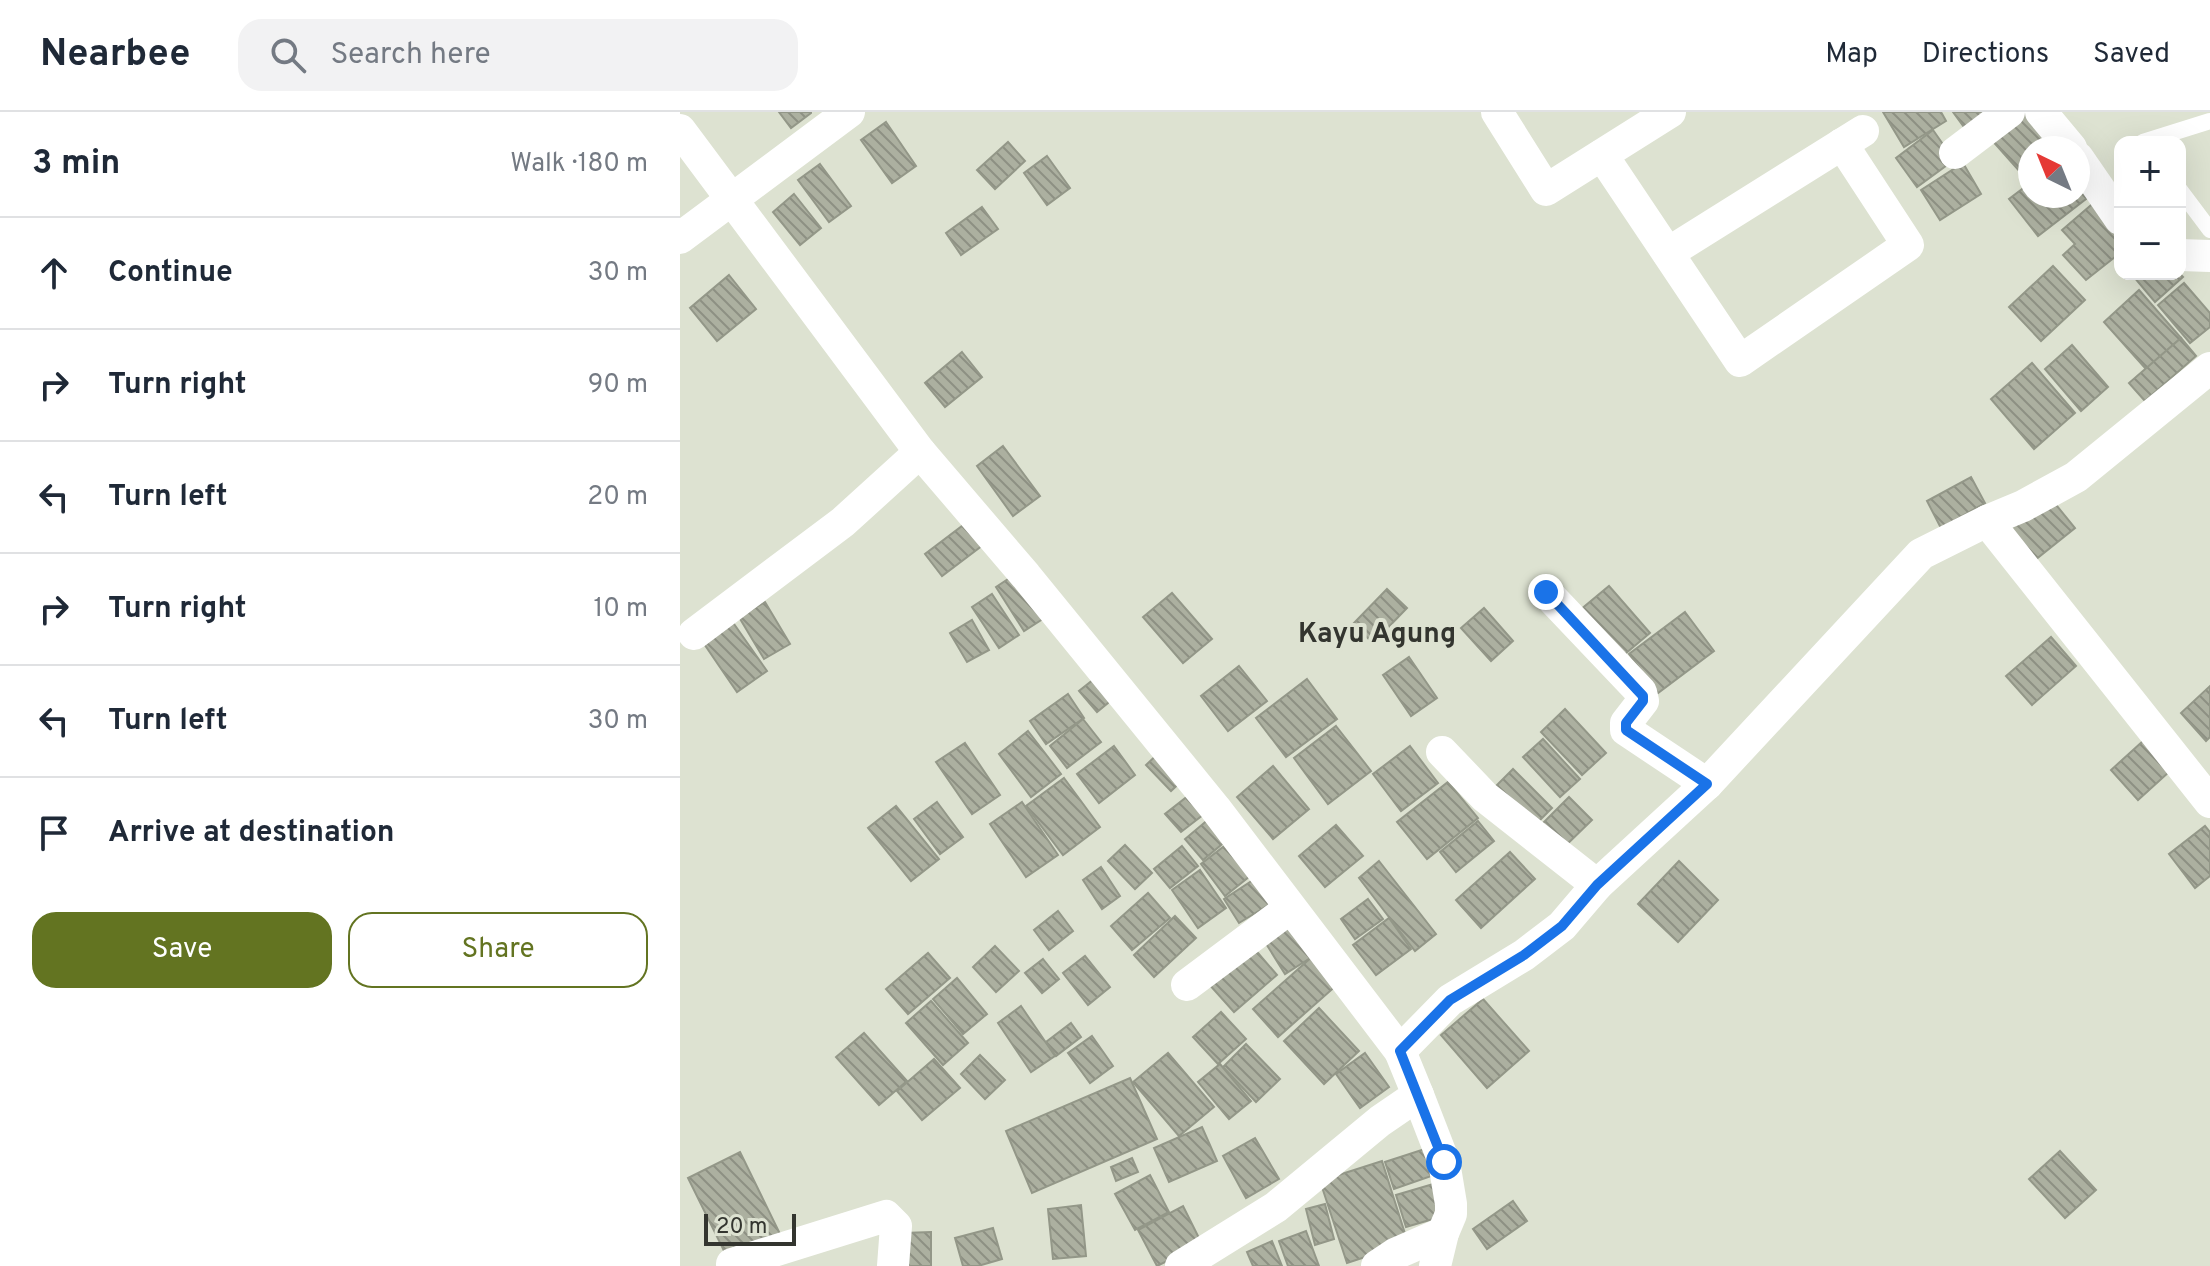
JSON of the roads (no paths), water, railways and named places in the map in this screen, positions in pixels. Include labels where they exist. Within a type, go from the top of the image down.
[{"type":"street","points":[[680,238],[849,112]]},
{"type":"street","points":[[1497,112],[1546,190],[1661,114]]},
{"type":"street","points":[[1955,153],[2009,112]]},
{"type":"street","points":[[2041,112],[2061,136]]},
{"type":"street","points":[[680,130],[920,452],[1097,662],[1234,832],[1400,1051],[1448,1178],[1451,1214],[1435,1266]]},
{"type":"street","points":[[1602,155],[1740,361],[1908,245],[1853,138],[1668,253]]},
{"type":"street","points":[[2090,175],[2114,210]]},
{"type":"street","points":[[2186,255],[2210,256]]},
{"type":"street","points":[[1400,1051],[1450,1000],[1524,955],[1562,926],[1597,885],[1707,784],[1921,554],[2076,477],[2210,368]]},
{"type":"street","points":[[694,634],[843,522],[920,452]]},
{"type":"street","points":[[1987,521],[2210,802]]},
{"type":"street","points":[[1546,592],[1643,696],[1643,701],[1626,723],[1626,730],[1707,784]]},
{"type":"street","points":[[1442,752],[1485,797],[1597,885]]},
{"type":"street","points":[[1187,985],[1290,908]]},
{"type":"street","points":[[1181,1266],[1276,1207],[1380,1121],[1418,1095]]},
{"type":"street","points":[[732,1264],[886,1216],[896,1226],[893,1266]]},
{"type":"street","points":[[1377,1266],[1395,1254],[1443,1233]]},
{"type":"lane","points":[[2162,136],[2210,121]]},
{"type":"lane","points":[[2186,198],[2210,230]]},
{"type":"district","name":"Kayu Agung","points":[[1377,632]]}]
